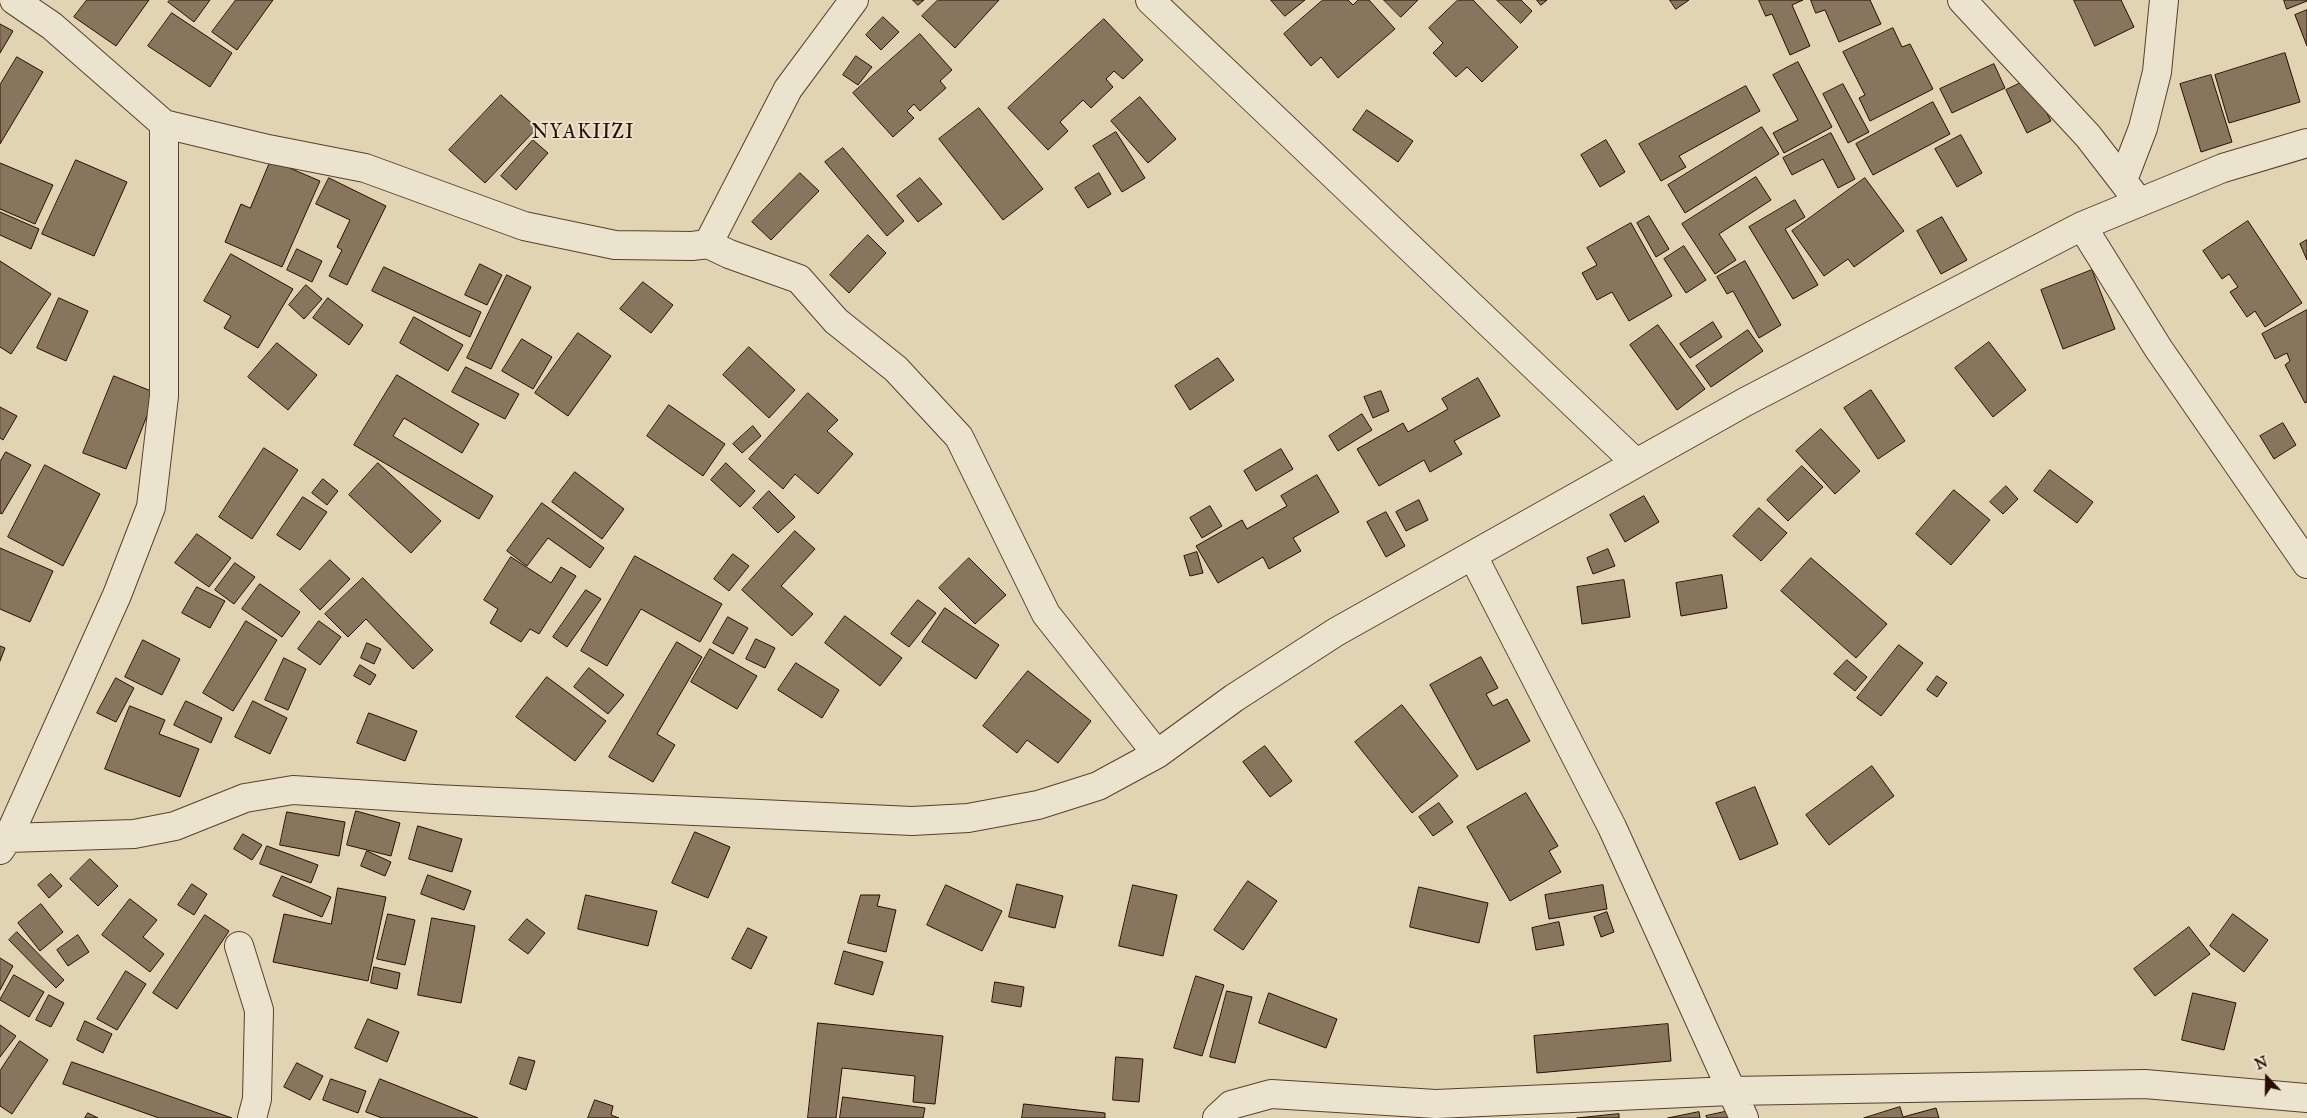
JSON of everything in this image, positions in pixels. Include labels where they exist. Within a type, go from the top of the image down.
[{"type":"street","points":[[14,0],[52,26],[164,124],[268,149],[365,168],[524,226],[615,244],[692,246],[708,244],[729,254],[799,279],[836,322],[896,369],[959,438],[1046,614],[1158,754]]},
{"type":"street","points":[[708,244],[788,89],[854,0]]},
{"type":"street","points":[[1150,0],[1636,463]]},
{"type":"street","points":[[1962,0],[2088,136],[2139,202]]},
{"type":"street","points":[[2123,180],[2143,128],[2157,72],[2164,0]]},
{"type":"street","points":[[164,124],[164,396],[152,507],[117,595],[4,844],[134,834],[175,826],[245,798],[293,790],[902,820],[968,818],[1038,805],[1098,786],[1158,754],[1234,698],[1336,632],[1745,402],[2082,226],[2223,168],[2307,143]]},
{"type":"street","points":[[2082,226],[2158,348],[2307,564]]},
{"type":"street","points":[[1473,556],[1612,827],[1744,1118]]},
{"type":"street","points":[[239,946],[258,1010],[257,1099],[252,1118]]},
{"type":"street","points":[[1217,1118],[1231,1105],[1270,1094],[1436,1104],[1732,1091],[2145,1084],[2307,1098]]},
{"type":"building","points":[[87,0],[149,0],[116,46],[74,17]]},
{"type":"building","points":[[170,0],[210,0],[194,22],[168,2]]},
{"type":"building","points":[[236,0],[273,0],[237,50],[212,32]]},
{"type":"building","points":[[913,0],[924,0],[918,5]]},
{"type":"building","points":[[938,0],[999,0],[955,48],[922,16]]},
{"type":"building","points":[[1271,0],[1305,0],[1285,16]]},
{"type":"building","points":[[1323,0],[1348,0],[1353,5],[1358,0],[1369,0],[1395,29],[1338,78],[1321,57],[1311,66],[1284,34]]},
{"type":"building","points":[[1384,0],[1418,0],[1401,17]]},
{"type":"building","points":[[1458,0],[1473,0],[1518,47],[1482,82],[1467,67],[1456,77],[1433,53],[1443,43],[1429,28]]},
{"type":"building","points":[[1497,0],[1521,0],[1532,11],[1521,23]]},
{"type":"building","points":[[1537,0],[1547,0],[1541,5]]},
{"type":"building","points":[[1670,0],[1689,0],[1676,9]]},
{"type":"building","points":[[1759,0],[1803,0],[1792,5],[1810,46],[1790,55],[1772,14],[1766,16]]},
{"type":"building","points":[[1811,0],[1870,0],[1881,24],[1839,42],[1825,10],[1816,13]]},
{"type":"building","points":[[2074,0],[2121,0],[2134,27],[2095,46]]},
{"type":"building","points":[[2284,0],[2307,0],[2307,1],[2287,9]]},
{"type":"building","points":[[2307,10],[2307,46],[2295,15]]},
{"type":"building","points":[[172,13],[232,53],[210,87],[148,46]]},
{"type":"building","points":[[883,17],[899,32],[881,50],[866,35]]},
{"type":"building","points":[[1104,19],[1143,60],[1123,79],[1114,71],[1106,79],[1113,87],[1091,108],[1083,100],[1060,122],[1068,131],[1048,150],[1008,108]]},
{"type":"building","points":[[0,24],[13,31],[0,53]]},
{"type":"building","points":[[1893,28],[1902,47],[1910,44],[1933,89],[1870,121],[1859,98],[1865,95],[1843,52]]},
{"type":"building","points":[[920,34],[952,70],[940,81],[946,88],[920,111],[914,104],[907,111],[914,118],[893,137],[853,93]]},
{"type":"building","points":[[2285,53],[2300,102],[2229,123],[2215,75]]},
{"type":"building","points":[[856,56],[872,67],[858,85],[843,75]]},
{"type":"building","points":[[17,57],[43,72],[0,144],[0,85]]},
{"type":"building","points":[[1798,62],[1832,127],[1784,153],[1773,133],[1798,120],[1773,75]]},
{"type":"building","points":[[1994,64],[2005,88],[1952,113],[1940,89]]},
{"type":"building","points":[[2211,75],[2232,142],[2201,152],[2180,84]]},
{"type":"building","points":[[2029,79],[2051,121],[2027,133],[2006,90]]},
{"type":"building","points":[[1843,84],[1869,132],[1848,143],[1823,94]]},
{"type":"building","points":[[1746,86],[1760,111],[1679,156],[1686,167],[1661,181],[1639,144]]},
{"type":"building","points":[[501,95],[537,128],[485,183],[449,150]]},
{"type":"building","points":[[1140,97],[1176,139],[1148,163],[1111,121]]},
{"type":"building","points":[[1933,102],[1950,134],[1873,175],[1856,144]]},
{"type":"building","points":[[979,108],[1043,189],[1003,220],[939,139]]},
{"type":"building","points":[[1367,110],[1413,141],[1398,162],[1353,130]]},
{"type":"building","points":[[1762,127],[1779,154],[1685,213],[1668,185]]},
{"type":"building","points":[[1116,132],[1145,178],[1122,192],[1093,146]]},
{"type":"building","points":[[1831,133],[1855,179],[1838,188],[1823,159],[1792,175],[1783,158]]},
{"type":"building","points":[[1961,135],[1982,173],[1957,187],[1935,149]]},
{"type":"building","points":[[533,140],[548,153],[516,190],[501,176]]},
{"type":"building","points":[[1606,140],[1625,172],[1600,187],[1581,155]]},
{"type":"building","points":[[843,148],[904,221],[887,236],[825,162]]},
{"type":"building","points":[[76,160],[127,182],[94,256],[42,234]]},
{"type":"building","points":[[271,160],[320,181],[282,267],[225,242],[241,204],[250,208]]},
{"type":"building","points":[[0,163],[53,185],[35,224],[0,209]]},
{"type":"building","points":[[800,173],[819,191],[771,240],[752,222]]},
{"type":"building","points":[[1099,173],[1111,194],[1088,208],[1075,188]]},
{"type":"building","points":[[1756,177],[1771,200],[1719,234],[1736,260],[1715,274],[1682,224]]},
{"type":"building","points":[[329,178],[386,206],[347,285],[329,276],[342,250],[337,247],[350,220],[316,204]]},
{"type":"building","points":[[920,178],[942,204],[918,222],[897,196]]},
{"type":"building","points":[[1865,178],[1904,231],[1854,267],[1848,259],[1824,276],[1792,231]]},
{"type":"building","points":[[1795,200],[1805,217],[1785,229],[1818,285],[1793,299],[1749,227]]},
{"type":"building","points":[[0,212],[39,229],[31,249],[0,235]]},
{"type":"building","points":[[1649,216],[1669,249],[1656,257],[1637,223]]},
{"type":"building","points":[[1942,217],[1967,260],[1941,274],[1917,231]]},
{"type":"building","points":[[2248,221],[2302,303],[2265,327],[2255,311],[2247,317],[2230,292],[2238,287],[2229,274],[2222,279],[2203,251]]},
{"type":"building","points":[[1631,223],[1672,296],[1629,321],[1612,292],[1597,300],[1582,273],[1597,265],[1587,248]]},
{"type":"building","points":[[868,235],[886,253],[849,293],[830,275]]},
{"type":"building","points":[[2307,240],[2307,260],[2300,244]]},
{"type":"building","points":[[1684,246],[1706,280],[1686,293],[1664,259]]},
{"type":"building","points":[[297,249],[322,261],[312,282],[287,270]]},
{"type":"building","points":[[231,254],[293,289],[258,348],[224,328],[231,316],[204,301]]},
{"type":"building","points":[[0,261],[51,294],[11,354],[0,347]]},
{"type":"building","points":[[1745,261],[1781,325],[1759,338],[1733,291],[1727,294],[1717,277]]},
{"type":"building","points":[[480,264],[502,275],[487,305],[465,295]]},
{"type":"building","points":[[384,267],[481,312],[470,337],[372,291]]},
{"type":"building","points":[[2092,270],[2115,329],[2063,349],[2041,290]]},
{"type":"building","points":[[507,275],[531,287],[491,369],[467,358]]},
{"type":"building","points":[[643,282],[673,305],[651,333],[620,309]]},
{"type":"building","points":[[306,285],[322,299],[304,319],[289,305]]},
{"type":"building","points":[[59,298],[88,311],[66,361],[37,348]]},
{"type":"building","points":[[328,298],[363,325],[349,345],[313,318]]},
{"type":"building","points":[[2307,310],[2307,402],[2305,403],[2285,365],[2290,361],[2287,353],[2275,359],[2262,334]]},
{"type":"building","points":[[414,317],[463,345],[448,371],[400,343]]},
{"type":"building","points":[[1713,322],[1722,337],[1690,358],[1680,344]]},
{"type":"building","points":[[1658,325],[1705,389],[1677,410],[1630,345]]},
{"type":"building","points":[[1748,330],[1763,351],[1711,387],[1696,366]]},
{"type":"building","points":[[578,333],[611,356],[568,416],[535,393]]},
{"type":"building","points":[[522,339],[552,357],[533,389],[502,371]]},
{"type":"building","points":[[1989,342],[2026,390],[1993,417],[1955,368]]},
{"type":"building","points":[[277,343],[317,375],[288,410],[248,377]]},
{"type":"building","points":[[749,347],[795,390],[769,418],[723,375]]},
{"type":"building","points":[[1218,358],[1234,380],[1190,410],[1175,386]]},
{"type":"building","points":[[466,367],[519,394],[505,419],[452,392]]},
{"type":"building","points":[[397,375],[479,424],[462,453],[404,418],[393,436],[493,496],[479,519],[354,445]]},
{"type":"building","points":[[114,376],[156,393],[126,469],[83,453]]},
{"type":"building","points":[[1478,378],[1500,416],[1454,441],[1462,454],[1430,472],[1424,460],[1379,486],[1357,449],[1403,423],[1408,432],[1448,409],[1442,399]]},
{"type":"building","points":[[1871,390],[1905,441],[1878,459],[1844,408]]},
{"type":"building","points":[[1381,391],[1389,411],[1373,418],[1364,397]]},
{"type":"building","points":[[808,393],[838,420],[827,431],[853,454],[818,494],[795,474],[783,489],[749,459]]},
{"type":"building","points":[[669,405],[725,444],[703,476],[647,436]]},
{"type":"building","points":[[0,407],[17,416],[3,440],[0,438]]},
{"type":"building","points":[[1362,414],[1372,430],[1338,451],[1329,436]]},
{"type":"building","points":[[2283,423],[2296,445],[2274,459],[2260,436]]},
{"type":"building","points":[[753,426],[761,436],[742,453],[733,444]]},
{"type":"building","points":[[1821,429],[1860,471],[1835,494],[1796,451]]},
{"type":"building","points":[[264,448],[298,470],[252,539],[219,517]]},
{"type":"building","points":[[1281,449],[1293,469],[1256,491],[1244,471]]},
{"type":"building","points":[[6,452],[31,465],[2,514],[0,513],[0,462]]},
{"type":"building","points":[[378,463],[441,521],[411,553],[349,495]]},
{"type":"building","points":[[726,463],[755,491],[740,507],[711,480]]},
{"type":"building","points":[[45,465],[100,494],[63,566],[8,537]]},
{"type":"building","points":[[1802,466],[1823,487],[1788,521],[1767,500]]},
{"type":"building","points":[[2050,470],[2093,502],[2077,523],[2034,491]]},
{"type":"building","points":[[575,472],[624,509],[602,539],[552,502]]},
{"type":"building","points":[[1317,475],[1339,512],[1293,538],[1301,551],[1269,569],[1263,557],[1218,583],[1196,546],[1242,520],[1247,529],[1287,506],[1281,496]]},
{"type":"building","points":[[323,479],[338,491],[327,505],[312,493]]},
{"type":"building","points":[[2006,486],[2018,499],[2003,514],[1990,502]]},
{"type":"building","points":[[1954,490],[1990,520],[1951,565],[1916,534]]},
{"type":"building","points":[[769,491],[795,517],[778,533],[753,508]]},
{"type":"building","points":[[1644,496],[1659,522],[1625,542],[1610,515]]},
{"type":"building","points":[[303,497],[327,512],[300,550],[277,535]]},
{"type":"building","points":[[1419,500],[1428,520],[1406,531],[1396,512]]},
{"type":"building","points":[[542,503],[604,548],[590,568],[548,538],[527,566],[507,551]]},
{"type":"building","points":[[1210,506],[1222,526],[1202,538],[1190,518]]},
{"type":"building","points":[[1759,508],[1787,533],[1761,561],[1733,536]]},
{"type":"building","points":[[1386,512],[1405,546],[1386,557],[1367,522]]},
{"type":"building","points":[[795,531],[815,549],[781,586],[813,614],[792,636],[742,590]]},
{"type":"building","points":[[197,534],[231,558],[209,587],[175,563]]},
{"type":"building","points":[[0,548],[53,571],[30,622],[0,609]]},
{"type":"building","points":[[1608,549],[1615,566],[1593,574],[1587,558]]},
{"type":"building","points":[[1197,552],[1203,573],[1190,576],[1184,556]]},
{"type":"building","points":[[733,554],[749,566],[729,591],[714,579]]},
{"type":"building","points":[[635,556],[722,604],[700,642],[641,609],[607,666],[581,651]]},
{"type":"building","points":[[511,557],[551,583],[561,567],[576,576],[539,634],[530,629],[521,642],[490,623],[498,609],[484,600]]},
{"type":"building","points":[[969,558],[1006,595],[975,624],[939,588]]},
{"type":"building","points":[[1811,558],[1887,624],[1856,658],[1781,591]]},
{"type":"building","points":[[330,560],[350,579],[320,610],[300,590]]},
{"type":"building","points":[[235,563],[255,577],[234,604],[215,590]]},
{"type":"building","points":[[1722,575],[1727,608],[1681,616],[1676,583]]},
{"type":"building","points":[[363,578],[433,650],[413,669],[366,619],[348,637],[325,614]]},
{"type":"building","points":[[1624,580],[1630,617],[1582,624],[1577,587]]},
{"type":"building","points":[[260,584],[300,612],[282,637],[242,609]]},
{"type":"building","points":[[197,587],[225,601],[210,628],[182,613]]},
{"type":"building","points":[[586,590],[601,599],[567,647],[553,637]]},
{"type":"building","points":[[918,600],[936,613],[909,647],[891,634]]},
{"type":"building","points":[[945,608],[999,645],[976,679],[922,642]]},
{"type":"building","points":[[845,616],[902,658],[880,686],[825,643]]},
{"type":"building","points":[[728,617],[748,628],[733,654],[713,643]]},
{"type":"building","points":[[246,621],[277,640],[233,711],[203,693]]},
{"type":"building","points":[[319,621],[341,637],[320,665],[298,649]]},
{"type":"building","points":[[756,639],[775,648],[765,668],[746,659]]},
{"type":"building","points":[[143,640],[180,659],[162,695],[125,677]]},
{"type":"building","points":[[677,642],[702,657],[657,734],[675,745],[653,782],[609,757]]},
{"type":"building","points":[[367,643],[381,649],[374,664],[361,658]]},
{"type":"building","points":[[1899,645],[1923,663],[1881,716],[1857,698]]},
{"type":"building","points":[[0,646],[5,648],[0,661]]},
{"type":"building","points":[[710,649],[757,676],[737,709],[691,682]]},
{"type":"building","points":[[1481,657],[1498,688],[1486,694],[1493,706],[1507,699],[1530,741],[1477,770],[1430,685]]},
{"type":"building","points":[[284,658],[306,669],[288,710],[265,700]]},
{"type":"building","points":[[1847,660],[1867,677],[1855,691],[1834,674]]},
{"type":"building","points":[[796,663],[839,690],[822,718],[778,690]]},
{"type":"building","points":[[360,665],[376,675],[370,685],[354,676]]},
{"type":"building","points":[[589,668],[624,695],[608,714],[574,687]]},
{"type":"building","points":[[1028,671],[1091,721],[1058,763],[1027,740],[1017,753],[983,726]]},
{"type":"building","points":[[1937,676],[1947,683],[1937,697],[1927,690]]},
{"type":"building","points":[[547,677],[606,721],[575,761],[516,717]]},
{"type":"building","points":[[116,678],[134,688],[116,722],[97,713]]},
{"type":"building","points":[[186,701],[222,718],[211,743],[174,725]]},
{"type":"building","points":[[253,701],[287,718],[270,754],[235,737]]},
{"type":"building","points":[[1402,705],[1458,776],[1412,813],[1355,742]]},
{"type":"building","points":[[130,706],[165,720],[159,734],[199,749],[180,797],[105,769]]},
{"type":"building","points":[[369,713],[417,731],[405,761],[357,743]]},
{"type":"building","points":[[1265,746],[1292,781],[1270,797],[1243,762]]},
{"type":"building","points":[[1872,766],[1894,796],[1829,845],[1806,815]]},
{"type":"building","points":[[1755,787],[1778,844],[1740,860],[1716,803]]},
{"type":"building","points":[[1526,793],[1558,846],[1549,851],[1561,872],[1510,901],[1467,827]]},
{"type":"building","points":[[1439,803],[1453,822],[1433,836],[1419,817]]},
{"type":"building","points":[[356,811],[400,823],[391,856],[347,845]]},
{"type":"building","points":[[287,812],[345,822],[339,856],[280,845]]},
{"type":"building","points":[[418,826],[462,839],[452,872],[409,859]]},
{"type":"building","points":[[695,832],[730,847],[708,898],[672,883]]},
{"type":"building","points":[[243,834],[262,845],[252,860],[234,849]]},
{"type":"building","points":[[267,846],[318,865],[311,883],[260,864]]},
{"type":"building","points":[[367,851],[391,862],[385,876],[361,866]]},
{"type":"building","points":[[90,859],[118,886],[98,906],[70,879]]},
{"type":"building","points":[[51,874],[62,886],[49,898],[38,885]]},
{"type":"building","points":[[428,875],[471,891],[464,910],[421,894]]},
{"type":"building","points":[[282,876],[331,897],[322,917],[273,896]]},
{"type":"building","points":[[1248,881],[1277,901],[1243,950],[1214,930]]},
{"type":"building","points":[[192,884],[207,894],[194,915],[178,905]]},
{"type":"building","points":[[1017,884],[1063,896],[1055,928],[1009,917]]},
{"type":"building","points":[[946,885],[1002,911],[982,951],[927,925]]},
{"type":"building","points":[[1133,885],[1177,895],[1163,956],[1119,946]]},
{"type":"building","points":[[1603,885],[1607,909],[1549,919],[1545,895]]},
{"type":"building","points":[[1419,887],[1488,903],[1479,943],[1410,927]]},
{"type":"building","points":[[338,888],[386,897],[368,981],[273,962],[284,914],[331,924]]},
{"type":"building","points":[[586,895],[657,911],[648,946],[578,929]]},
{"type":"building","points":[[861,895],[880,895],[877,906],[896,910],[886,952],[848,943]]},
{"type":"building","points":[[130,899],[157,920],[143,937],[164,954],[150,972],[102,935]]},
{"type":"building","points":[[41,904],[63,932],[40,951],[18,923]]},
{"type":"building","points":[[1607,912],[1614,932],[1601,937],[1594,917]]},
{"type":"building","points":[[388,914],[415,920],[405,965],[377,959]]},
{"type":"building","points":[[2233,914],[2268,940],[2244,972],[2210,946]]},
{"type":"building","points":[[205,915],[229,931],[177,1009],[153,993]]},
{"type":"building","points":[[432,918],[475,926],[461,1003],[418,995]]},
{"type":"building","points":[[527,919],[545,933],[528,954],[509,940]]},
{"type":"building","points":[[1559,922],[1564,945],[1536,950],[1532,928]]},
{"type":"building","points":[[2189,927],[2210,954],[2155,996],[2134,969]]},
{"type":"building","points":[[748,928],[767,937],[751,969],[732,959]]},
{"type":"building","points":[[17,932],[64,980],[56,988],[9,940]]},
{"type":"building","points":[[78,935],[89,952],[68,966],[57,950]]},
{"type":"building","points":[[844,951],[883,962],[873,995],[835,984]]},
{"type":"building","points":[[0,958],[13,966],[0,990]]},
{"type":"building","points":[[374,967],[400,973],[397,989],[371,983]]},
{"type":"building","points":[[126,971],[146,984],[117,1030],[97,1019]]},
{"type":"building","points":[[14,975],[44,992],[29,1017],[0,1000]]},
{"type":"building","points":[[1196,976],[1224,985],[1202,1056],[1174,1048]]},
{"type":"building","points":[[995,982],[1024,987],[1021,1007],[992,1002]]},
{"type":"building","points":[[1227,991],[1252,997],[1235,1063],[1210,1057]]},
{"type":"building","points":[[1269,993],[1337,1019],[1326,1048],[1259,1023]]},
{"type":"building","points":[[2193,993],[2236,1003],[2224,1050],[2182,1040]]},
{"type":"building","points":[[49,995],[64,1003],[51,1027],[36,1020]]},
{"type":"building","points":[[368,1019],[399,1032],[387,1062],[355,1048]]},
{"type":"building","points":[[85,1021],[112,1034],[103,1053],[77,1040]]},
{"type":"building","points":[[818,1023],[943,1036],[935,1104],[913,1102],[915,1076],[842,1068],[836,1118],[808,1118]]},
{"type":"building","points":[[1668,1024],[1671,1061],[1537,1073],[1534,1036]]},
{"type":"building","points":[[0,1025],[16,1036],[0,1057]]},
{"type":"building","points":[[20,1041],[48,1060],[12,1114],[0,1106],[0,1071]]},
{"type":"building","points":[[519,1057],[535,1061],[526,1090],[510,1084]]},
{"type":"building","points":[[1116,1057],[1143,1059],[1139,1102],[1113,1100]]},
{"type":"building","points":[[72,1062],[232,1118],[159,1118],[63,1084]]},
{"type":"building","points":[[297,1063],[323,1076],[310,1100],[284,1087]]},
{"type":"building","points":[[331,1079],[366,1091],[358,1113],[323,1100]]},
{"type":"building","points":[[380,1079],[478,1118],[382,1118],[366,1112]]},
{"type":"building","points":[[843,1097],[925,1108],[923,1118],[840,1118]]},
{"type":"building","points":[[595,1100],[613,1106],[611,1115],[619,1118],[588,1118]]},
{"type":"building","points":[[1024,1104],[1105,1113],[1105,1118],[1022,1118]]},
{"type":"building","points":[[1900,1107],[1903,1117],[1936,1108],[1939,1118],[1864,1118]]},
{"type":"building","points":[[1729,1111],[1731,1118],[1707,1118],[1706,1116]]},
{"type":"building","points":[[1699,1112],[1700,1118],[1668,1118]]},
{"type":"building","points":[[88,1113],[98,1118],[85,1118]]},
{"type":"building","points":[[1619,1114],[1619,1118],[1577,1118]]},
{"type":"district","name":"NYAKIIZI","points":[[583,133]]}]
